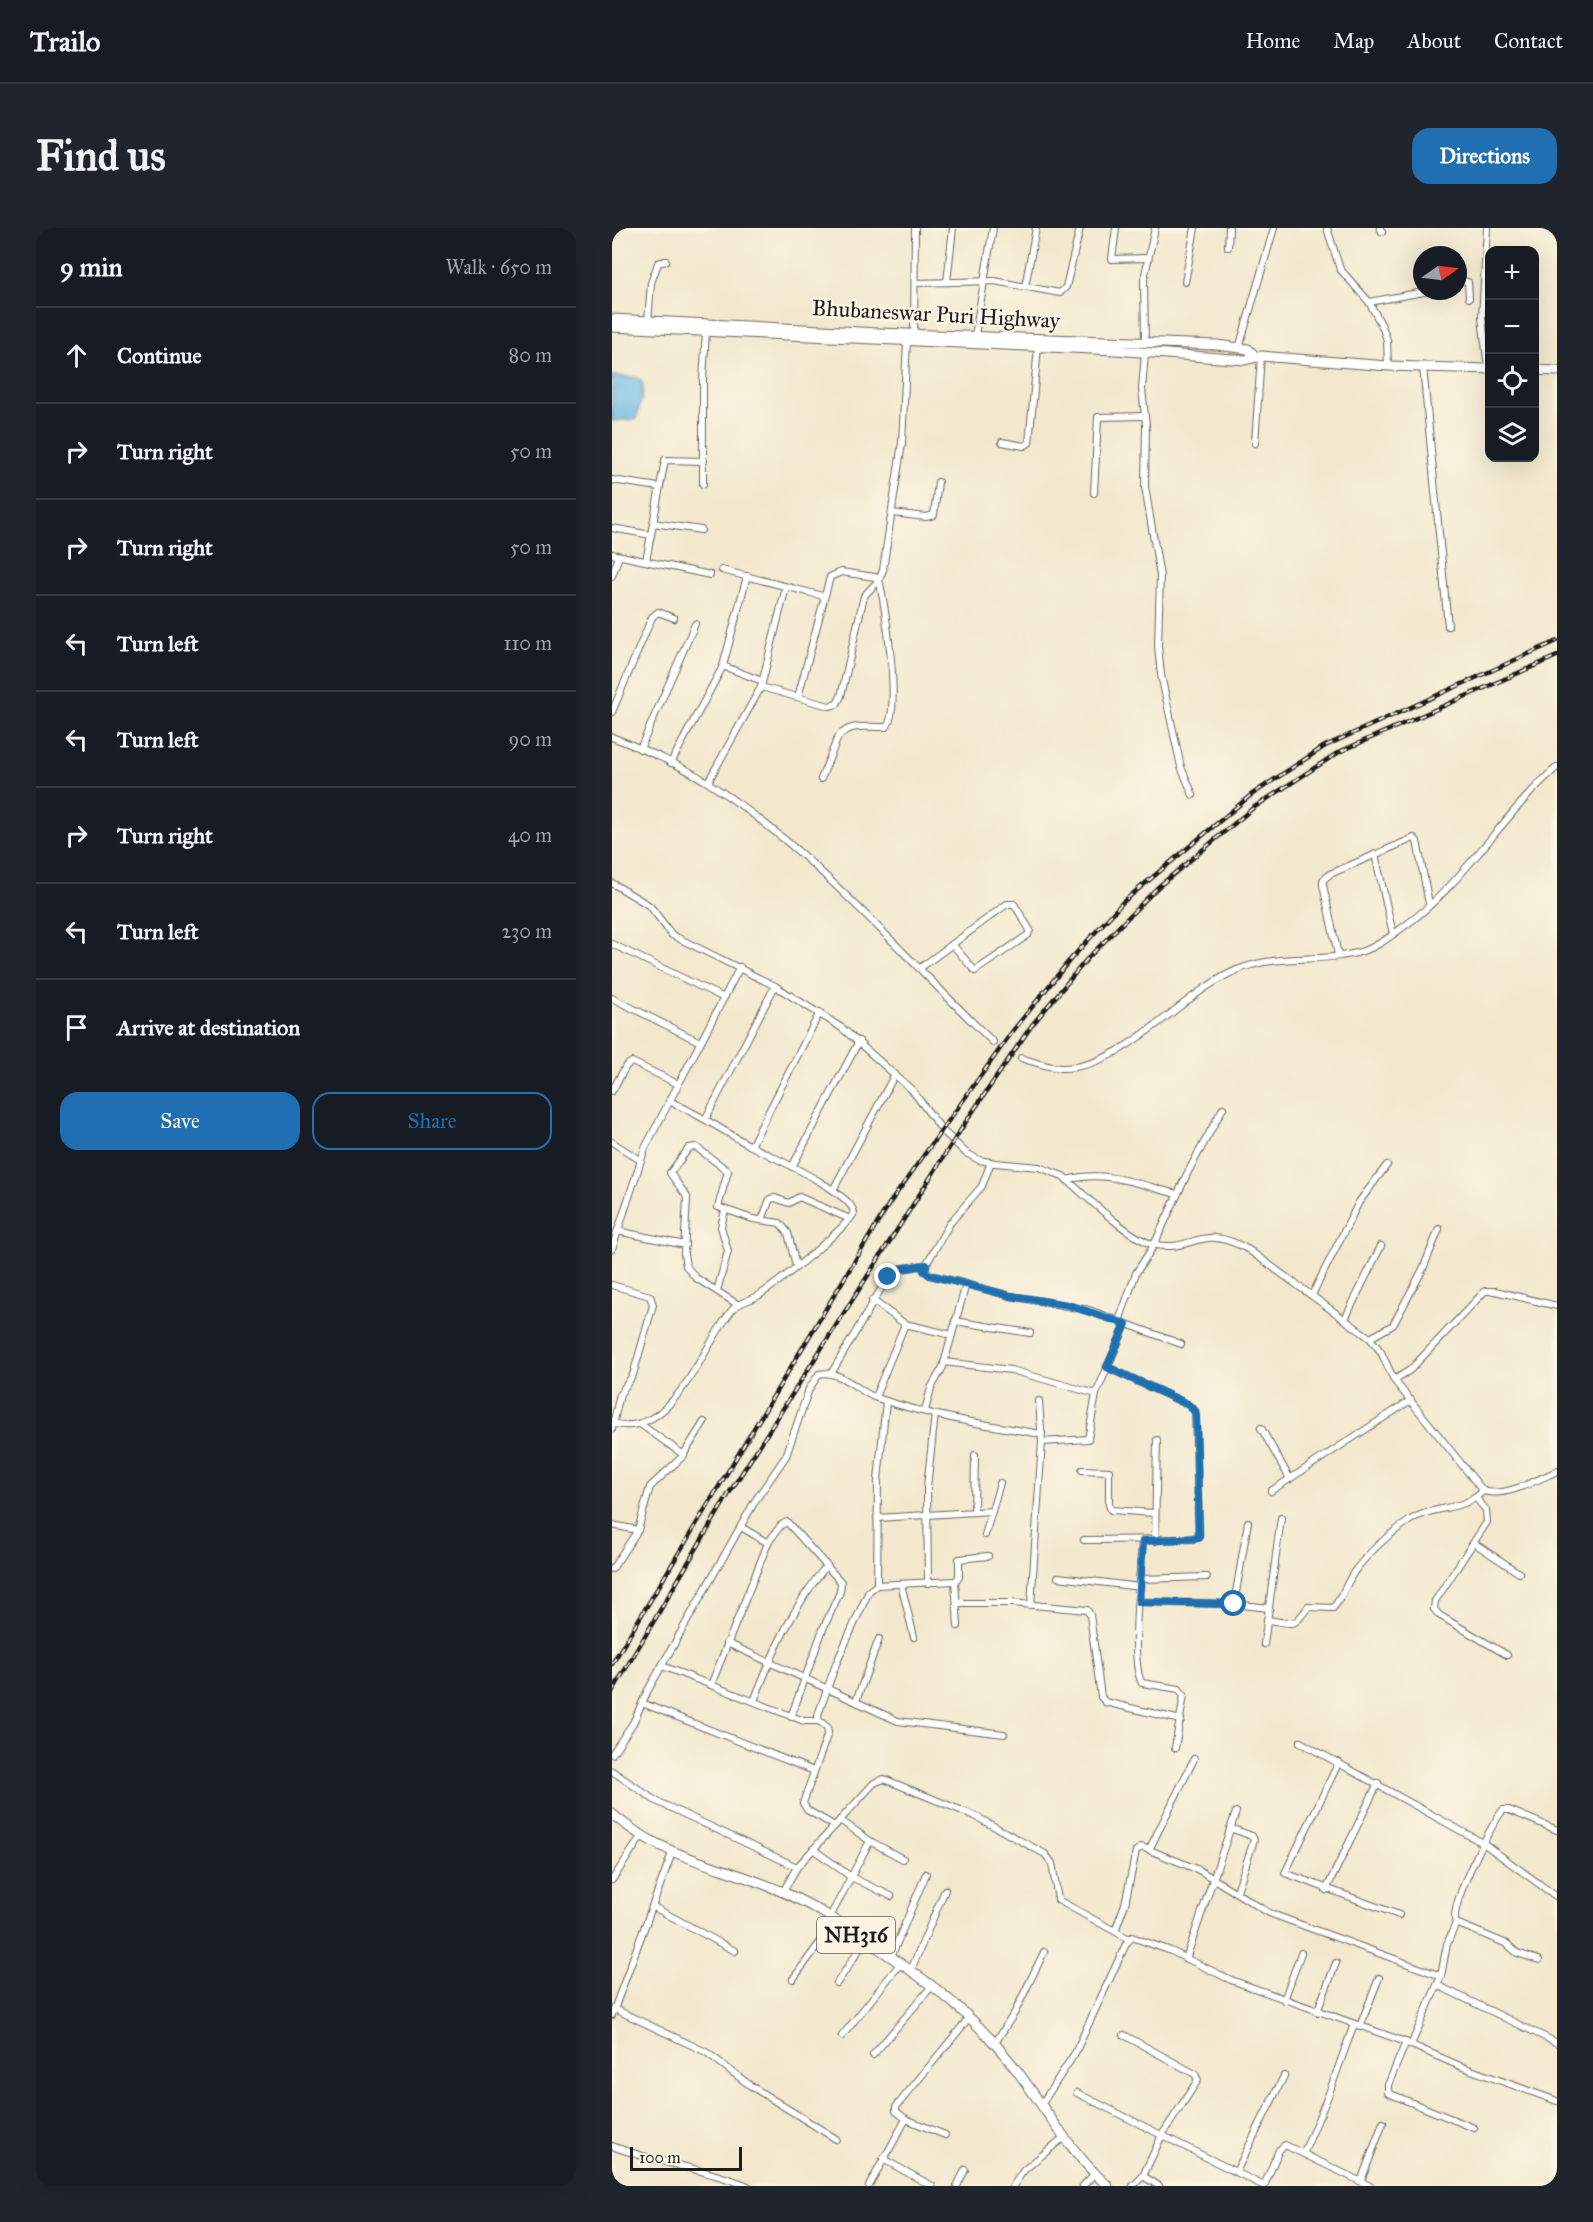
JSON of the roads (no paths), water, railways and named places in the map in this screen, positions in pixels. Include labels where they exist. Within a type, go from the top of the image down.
[{"type":"highway","name":"Bhubaneswar Puri Highway","points":[[612,319],[706,331],[878,336],[914,333],[975,335],[1001,342],[1038,347],[1115,346]]},
{"type":"highway","name":"Bhubaneswar Puri Highway","points":[[612,327],[648,325],[878,336],[907,341],[1115,346],[1245,360],[1258,356],[1388,366],[1485,369]]},
{"type":"highway","name":"Bhubaneswar Puri Highway","points":[[1145,348],[1239,348],[1248,349],[1258,356]]},
{"type":"highway","points":[[1539,370],[1557,371]]},
{"type":"highway","name":"NH316","points":[[612,1814],[641,1837],[672,1852],[783,1892],[833,1919],[932,1986],[995,2043],[1063,2138],[1094,2174],[1108,2186]]},
{"type":"street","points":[[914,333],[915,228]]},
{"type":"street","points":[[947,282],[953,228]]},
{"type":"street","points":[[975,335],[993,228]]},
{"type":"street","points":[[1025,287],[1036,228]]},
{"type":"street","points":[[915,283],[984,281],[1055,293],[1064,291],[1080,228]]},
{"type":"street","points":[[1116,228],[1112,259],[1148,258]]},
{"type":"street","points":[[1155,228],[1148,258],[1143,300],[1145,348],[1142,389],[1145,416],[1146,503],[1160,576],[1158,646],[1161,675],[1181,767],[1193,795]]},
{"type":"street","points":[[1185,282],[1195,228]]},
{"type":"street","points":[[1228,247],[1229,228]]},
{"type":"street","points":[[1239,348],[1274,228]]},
{"type":"street","points":[[1327,228],[1340,269],[1369,302],[1387,340],[1388,366]]},
{"type":"street","points":[[1487,228],[1482,318],[1487,354]]},
{"type":"street","points":[[648,325],[654,271],[658,263],[666,261]]},
{"type":"street","points":[[1467,282],[1469,298]]},
{"type":"street","points":[[1369,302],[1413,294]]},
{"type":"street","points":[[703,484],[703,380],[706,331]]},
{"type":"street","points":[[821,779],[838,737],[843,732],[854,726],[886,727],[891,721],[892,682],[879,580],[902,443],[907,341]]},
{"type":"street","points":[[1002,442],[1024,446],[1029,443],[1038,347]]},
{"type":"street","points":[[1255,443],[1258,356]]},
{"type":"street","points":[[1423,367],[1448,626]]},
{"type":"street","points":[[1095,493],[1098,417],[1145,416]]},
{"type":"street","points":[[646,561],[665,460],[704,461]]},
{"type":"street","points":[[612,480],[659,487]]},
{"type":"street","points":[[892,513],[926,517],[934,515],[938,482]]},
{"type":"street","points":[[653,523],[700,530]]},
{"type":"street","points":[[612,528],[651,535]]},
{"type":"street","points":[[612,576],[616,555],[710,575]]},
{"type":"street","points":[[722,570],[823,596]]},
{"type":"street","points":[[798,697],[827,582],[835,574],[869,575],[879,580]]},
{"type":"street","points":[[671,763],[723,666],[747,576]]},
{"type":"street","points":[[723,666],[761,684],[798,697],[829,706],[837,704],[864,596],[879,580]]},
{"type":"street","points":[[708,782],[761,684],[786,587]]},
{"type":"street","points":[[612,712],[652,617],[658,612],[674,618]]},
{"type":"street","points":[[640,748],[695,624]]},
{"type":"street","points":[[612,737],[640,748],[708,782],[774,830],[857,906],[993,1042]]},
{"type":"street","points":[[1021,1058],[1062,1068],[1085,1064],[1125,1047],[1197,992],[1239,969],[1275,959],[1338,955],[1372,948],[1429,904],[1527,794],[1557,767]]},
{"type":"street","points":[[1338,955],[1323,880],[1330,874],[1411,838],[1416,839],[1429,904]]},
{"type":"street","points":[[1375,854],[1393,934]]},
{"type":"street","points":[[612,883],[650,906],[672,935],[775,986],[820,1012],[859,1041],[895,1074],[966,1154],[991,1162],[1039,1167],[1067,1180],[1142,1240],[1154,1245],[1172,1246],[1212,1236],[1229,1240],[1249,1250],[1370,1338],[1381,1352],[1394,1380],[1483,1491],[1497,1492],[1522,1486],[1557,1471]]},
{"type":"street","points":[[920,968],[952,944],[1008,904],[1014,904],[1030,930],[1028,935],[975,971],[952,944]]},
{"type":"street","points":[[612,944],[724,998]]},
{"type":"street","points":[[612,1249],[639,1160],[740,967]]},
{"type":"street","points":[[706,1118],[775,986]]},
{"type":"street","points":[[612,998],[700,1042]]},
{"type":"street","points":[[751,1146],[820,1012]]},
{"type":"street","points":[[792,1167],[859,1041]]},
{"type":"street","points":[[612,1091],[626,1066],[632,1062],[678,1084]]},
{"type":"street","points":[[834,1190],[895,1074]]},
{"type":"street","points":[[612,1285],[650,1296],[653,1301],[635,1370],[622,1389],[612,1425],[640,1424],[666,1407],[682,1389],[737,1304],[761,1294],[796,1266],[850,1219],[854,1209],[834,1190],[751,1146],[706,1118],[669,1101]]},
{"type":"street","points":[[1119,1321],[1136,1273],[1154,1245],[1177,1194],[1223,1108]]},
{"type":"street","points":[[612,1142],[639,1160]]},
{"type":"street","points":[[737,1304],[690,1272],[684,1260],[687,1197],[670,1173],[691,1147],[696,1147],[728,1172],[717,1205],[725,1210],[774,1221],[784,1227],[796,1266]]},
{"type":"street","points":[[991,1162],[982,1185],[950,1223],[926,1265],[926,1274],[1011,1296],[1068,1305],[1181,1344]]},
{"type":"street","points":[[1312,1295],[1359,1202],[1387,1165]]},
{"type":"street","points":[[1067,1180],[1089,1175],[1110,1177],[1177,1194]]},
{"type":"street","points":[[762,1220],[770,1199],[775,1198],[789,1203],[799,1197],[850,1219]]},
{"type":"street","points":[[717,1291],[728,1251],[721,1227],[725,1210]]},
{"type":"street","points":[[612,1213],[620,1219]]},
{"type":"street","points":[[1370,1338],[1388,1330],[1397,1319],[1440,1229]]},
{"type":"street","points":[[617,1231],[685,1245]]},
{"type":"street","points":[[1345,1319],[1381,1246]]},
{"type":"street","points":[[831,1374],[872,1300],[893,1272],[926,1265]]},
{"type":"street","points":[[925,1411],[931,1388],[944,1362],[966,1284]]},
{"type":"street","points":[[1394,1380],[1410,1370],[1485,1291],[1495,1291],[1557,1306]]},
{"type":"street","points":[[872,1300],[905,1324],[952,1335]]},
{"type":"street","points":[[955,1321],[1030,1333]]},
{"type":"street","points":[[875,1397],[905,1324]]},
{"type":"street","points":[[1042,1442],[1088,1439],[1096,1394],[1126,1324]]},
{"type":"street","points":[[944,1362],[1011,1370],[1096,1394]]},
{"type":"street","points":[[1084,1540],[1155,1541],[1199,1538],[1195,1411],[1187,1404],[1107,1367]]},
{"type":"street","points":[[612,1754],[633,1723],[662,1666],[741,1527],[786,1456],[801,1410],[816,1377],[824,1373],[831,1374],[875,1397],[935,1414],[1042,1434]]},
{"type":"street","points":[[1270,1491],[1411,1400]]},
{"type":"street","points":[[877,1585],[877,1518],[886,1401]]},
{"type":"street","points":[[1031,1605],[1042,1442],[1039,1401]]},
{"type":"street","points":[[928,1583],[929,1457],[935,1414]]},
{"type":"street","points":[[612,1569],[638,1530],[650,1487],[684,1455],[704,1422]]},
{"type":"street","points":[[640,1424],[684,1455]]},
{"type":"street","points":[[1261,1428],[1290,1479]]},
{"type":"street","points":[[1155,1541],[1157,1440]]},
{"type":"street","points":[[974,1512],[975,1455]]},
{"type":"street","points":[[1082,1470],[1109,1471],[1108,1505],[1111,1510],[1154,1513]]},
{"type":"street","points":[[985,1535],[1000,1483]]},
{"type":"street","points":[[1267,1620],[1294,1623],[1299,1622],[1308,1606],[1333,1608],[1354,1572],[1386,1538],[1428,1510],[1462,1505],[1476,1498],[1483,1491]]},
{"type":"street","points":[[1476,1498],[1488,1517],[1474,1543],[1435,1601],[1434,1609],[1439,1615],[1507,1655]]},
{"type":"street","points":[[877,1518],[992,1511]]},
{"type":"street","points":[[1264,1644],[1281,1518]]},
{"type":"street","points":[[711,1684],[768,1543],[781,1525],[787,1522],[839,1578],[840,1592],[804,1678],[791,1717]]},
{"type":"street","points":[[1234,1604],[1248,1522]]},
{"type":"street","points":[[612,1525],[638,1530]]},
{"type":"street","points":[[741,1527],[768,1543]]},
{"type":"street","points":[[1143,1541],[1137,1650],[1140,1681],[1182,1692],[1184,1699],[1175,1748]]},
{"type":"street","points":[[1474,1543],[1520,1573]]},
{"type":"street","points":[[958,1626],[955,1581],[958,1578],[959,1559],[988,1556]]},
{"type":"street","points":[[754,1701],[769,1662],[795,1608],[827,1565]]},
{"type":"street","points":[[1058,1577],[1140,1587]]},
{"type":"street","points":[[1140,1579],[1207,1577]]},
{"type":"street","points":[[819,1721],[828,1689],[868,1591],[877,1585],[955,1581]]},
{"type":"street","points":[[901,1584],[914,1637]]},
{"type":"street","points":[[1139,1602],[1234,1604],[1269,1608]]},
{"type":"street","points":[[957,1603],[1031,1605],[1089,1612],[1101,1697],[1105,1702],[1181,1720]]},
{"type":"street","points":[[856,1701],[879,1639]]},
{"type":"street","points":[[727,1643],[898,1721],[1004,1734]]},
{"type":"street","points":[[662,1666],[791,1717],[804,1721],[819,1721],[827,1727],[828,1733],[804,1798],[804,1807],[835,1826]]},
{"type":"street","points":[[642,1703],[814,1772]]},
{"type":"street","points":[[1300,1742],[1483,1843],[1557,1897]]},
{"type":"street","points":[[1149,1850],[1194,1759]]},
{"type":"street","points":[[1339,1762],[1284,1870],[1288,1876],[1399,1915]]},
{"type":"street","points":[[612,1771],[656,1802],[797,1867]]},
{"type":"street","points":[[783,1892],[797,1867],[874,1783],[890,1780],[975,1816],[1045,1854],[1052,1863],[1058,1900],[1130,1939],[1137,1937],[1231,1980],[1557,2101]]},
{"type":"street","points":[[1326,1890],[1378,1783]]},
{"type":"street","points":[[1474,2128],[1388,2093],[1388,2085],[1441,1976],[1447,1944],[1456,1923],[1454,1910],[1483,1843],[1500,1813],[1506,1809],[1557,1830]]},
{"type":"street","points":[[1186,1959],[1236,1812]]},
{"type":"street","points":[[840,1820],[870,1841],[903,1859]]},
{"type":"street","points":[[1230,1828],[1252,1836],[1254,1840],[1237,1891]]},
{"type":"street","points":[[612,1880],[641,1837]]},
{"type":"street","points":[[793,1979],[833,1919],[870,1841]]},
{"type":"street","points":[[1115,1931],[1125,1904],[1136,1851],[1139,1847],[1214,1878],[1269,1913],[1441,1976]]},
{"type":"street","points":[[813,1849],[851,1877],[891,1896]]},
{"type":"street","points":[[672,1852],[614,2012],[705,2052],[751,2085],[836,2139]]},
{"type":"street","points":[[891,1957],[926,1874]]},
{"type":"street","points":[[911,1971],[945,1890]]},
{"type":"street","points":[[652,1906],[735,1951]]},
{"type":"street","points":[[1456,1923],[1507,1944],[1517,1953],[1539,1960]]},
{"type":"street","points":[[1041,2105],[1075,2053],[1130,1939]]},
{"type":"street","points":[[837,1983],[866,1941]]},
{"type":"street","points":[[995,2043],[1015,2012],[1044,1952]]},
{"type":"street","points":[[1284,2000],[1301,1953]]},
{"type":"street","points":[[1317,2012],[1336,1963]]},
{"type":"street","points":[[842,2036],[900,1964]]},
{"type":"street","points":[[1304,2152],[1379,1978]]},
{"type":"street","points":[[1437,1985],[1557,2043]]},
{"type":"street","points":[[873,2055],[932,1986]]},
{"type":"street","points":[[945,2135],[906,2119],[896,2111],[897,2103],[969,2018]]},
{"type":"street","points":[[1124,2035],[1197,2077],[1197,2084],[1162,2135],[1143,2176],[1133,2186]]},
{"type":"street","points":[[1236,2172],[1284,2076]]},
{"type":"street","points":[[1077,2093],[1264,2186],[1282,2146],[1289,2145],[1370,2186]]},
{"type":"street","points":[[868,2186],[906,2119]]},
{"type":"street","points":[[1361,2181],[1383,2123]]},
{"type":"street","points":[[1013,2186],[1024,2170],[1063,2138]]},
{"type":"street","points":[[612,2146],[651,2160],[717,2175],[748,2186]]},
{"type":"street","points":[[883,2159],[932,2186]]},
{"type":"street","points":[[957,2186],[965,2170]]},
{"type":"street","points":[[1083,2186],[1094,2174]]},
{"type":"street","points":[[1143,2176],[1159,2186]]},
{"type":"water","points":[[612,376],[634,377],[641,381],[643,390],[636,419],[612,421]]},
{"type":"railway","points":[[612,1664],[889,1204],[1012,1032],[1069,961],[1123,902],[1251,795],[1325,746],[1557,641]]},
{"type":"railway","points":[[612,1692],[728,1495],[967,1120],[1032,1025],[1087,959],[1158,887],[1253,808],[1339,752],[1557,656]]}]
